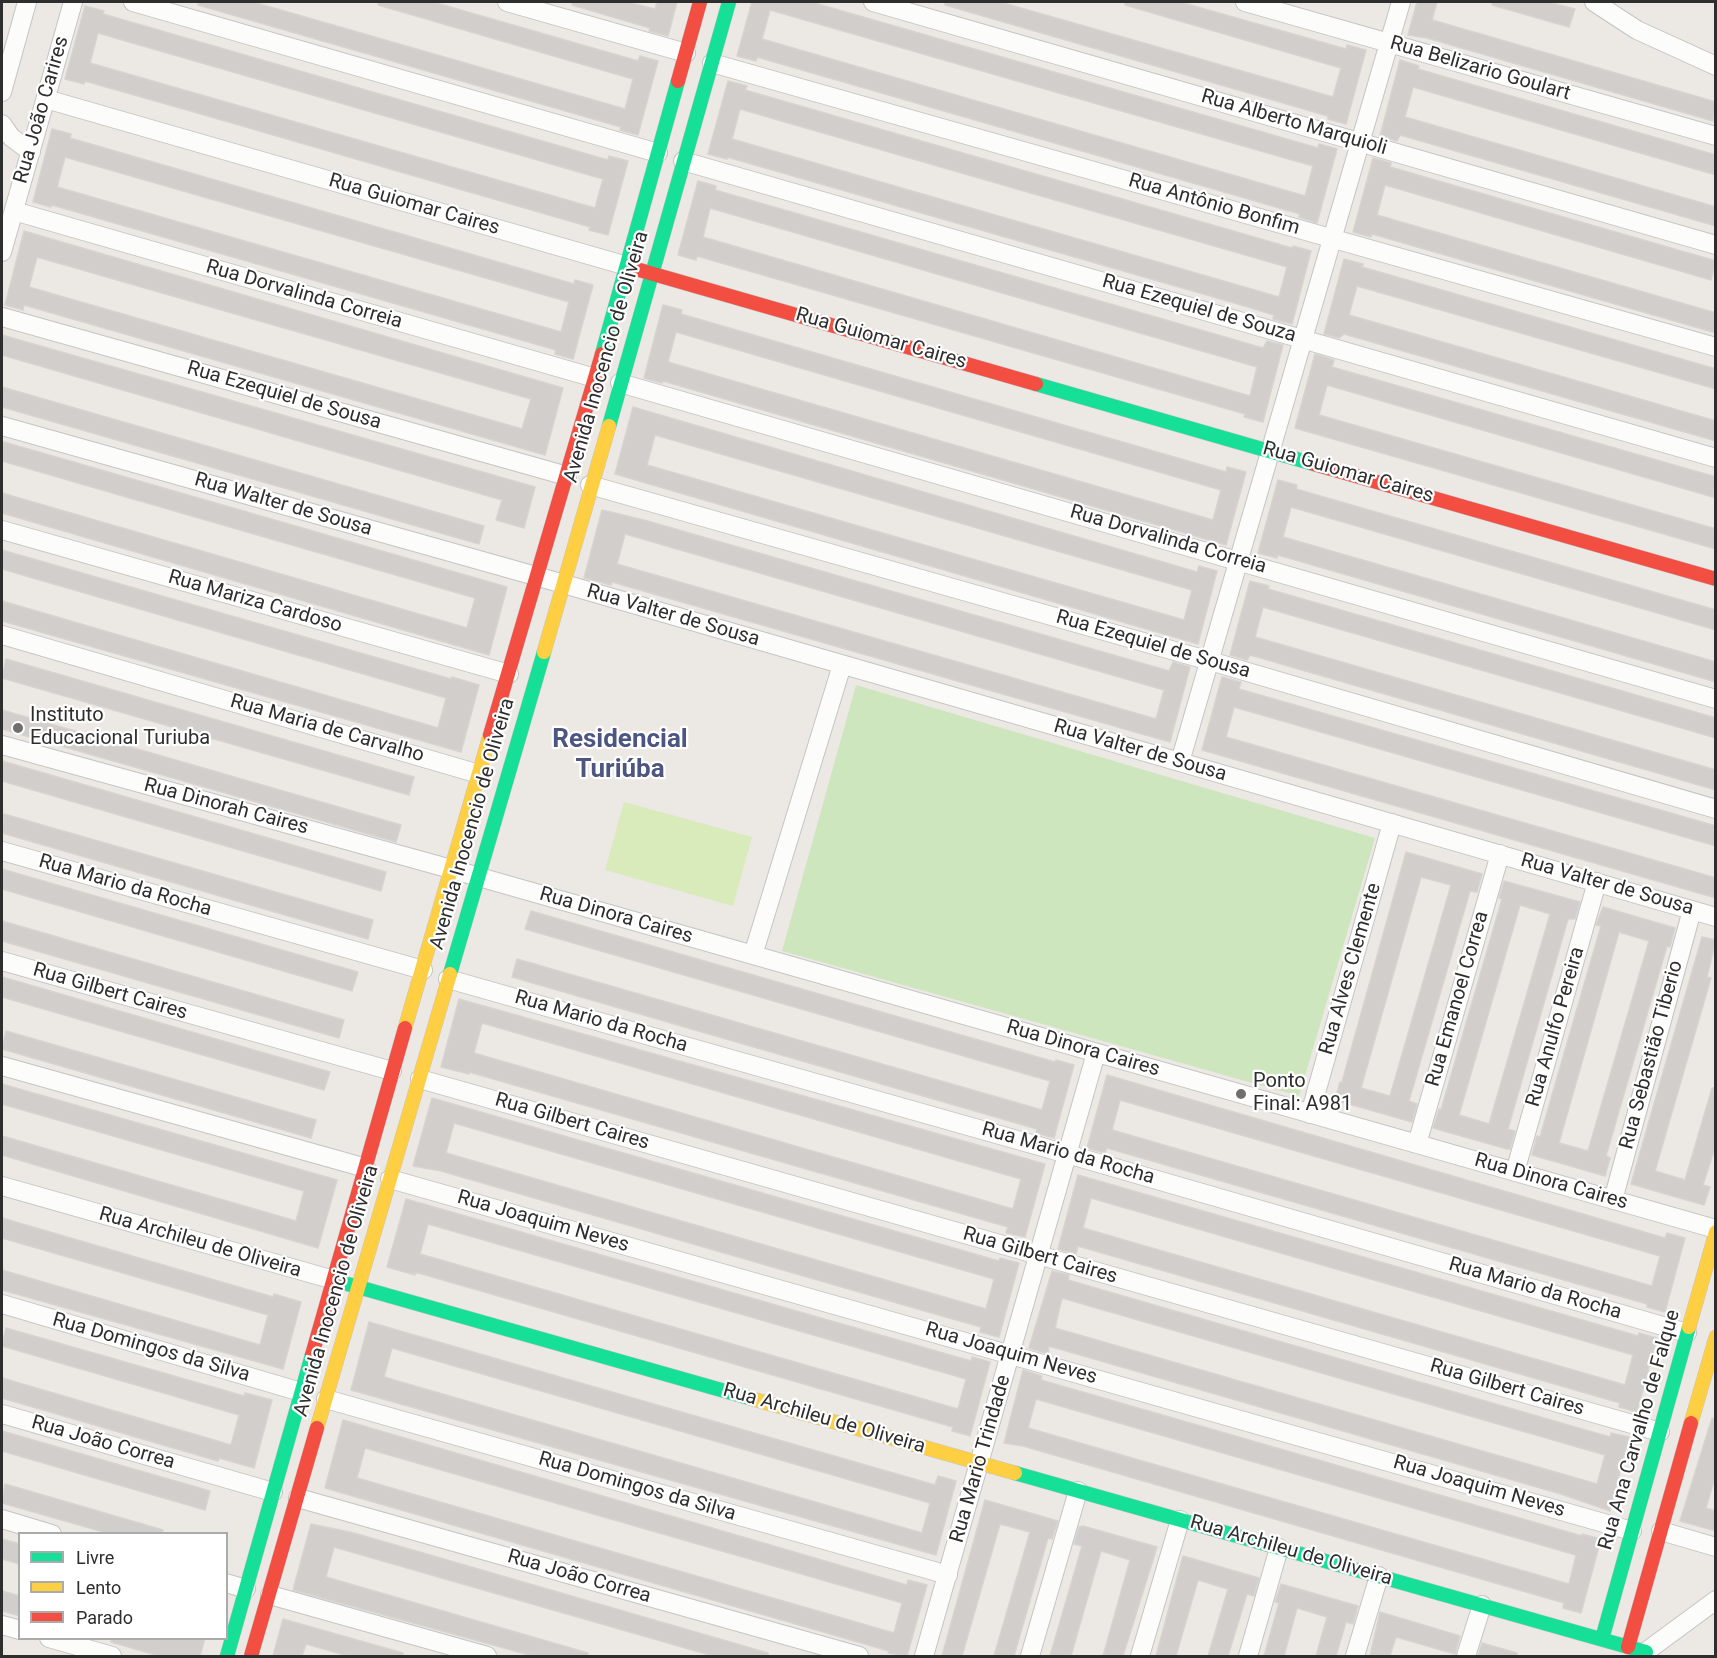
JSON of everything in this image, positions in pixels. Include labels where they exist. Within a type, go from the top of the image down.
[{"type":"street","points":[[2,92],[27,2]]},
{"type":"street","name":"Rua João Carires","points":[[2,252],[73,2]]},
{"type":"street","points":[[133,2],[658,153]]},
{"type":"street","points":[[507,2],[686,53]]},
{"type":"street","name":"Avenida Inocencio de Oliveira","points":[[227,1656],[392,1071],[567,476],[700,2]]},
{"type":"street","name":"Avenida Inocencio de Oliveira","points":[[251,1656],[564,584],[590,485],[729,2]]},
{"type":"street","name":"Rua Alberto Marquioli","points":[[873,2],[1716,244]]},
{"type":"street","name":"Rua Belizario Goulart","points":[[1245,2],[1716,136]]},
{"type":"street","points":[[1180,762],[1401,2]]},
{"type":"street","points":[[1594,2],[1637,30],[1716,66]]},
{"type":"street","name":"Rua Antônio Bonfim","points":[[712,63],[1716,347]]},
{"type":"street","name":"Rua Guiomar Caires","points":[[46,99],[1716,579]]},
{"type":"street","points":[[2,124],[10,137],[31,152]]},
{"type":"street","name":"Rua Ezequiel de Souza","points":[[683,161],[1716,458]]},
{"type":"street","name":"Rua Dorvalinda Correia","points":[[14,211],[595,378]]},
{"type":"street","name":"Rua Ezequiel de Sousa","points":[[2,317],[567,476]]},
{"type":"street","name":"Rua Dorvalinda Correia","points":[[620,382],[1716,699]]},
{"type":"street","name":"Rua Walter de Sousa","points":[[2,426],[564,584]]},
{"type":"street","name":"Rua Ezequiel de Sousa","points":[[590,485],[1210,661],[1716,809]]},
{"type":"street","name":"Rua Mariza Cardoso","points":[[2,530],[508,674]]},
{"type":"street","name":"Rua Valter de Sousa","points":[[564,584],[1716,917]]},
{"type":"street","name":"Rua Maria de Carvalho","points":[[2,635],[479,774]]},
{"type":"street","points":[[753,955],[842,665]]},
{"type":"street","name":"Rua Dinorah Caires","points":[[2,745],[451,869]]},
{"type":"street","name":"Rua Alves Clemente","points":[[1310,1114],[1392,823]]},
{"type":"street","name":"Rua Mario da Rocha","points":[[2,851],[423,970]]},
{"type":"street","name":"Rua Emanoel Correa","points":[[1417,1144],[1500,855]]},
{"type":"street","name":"Rua Dinora Caires","points":[[451,869],[1716,1231]]},
{"type":"street","name":"Rua Anulfo Pereira","points":[[1515,1172],[1597,882]]},
{"type":"street","name":"Rua Sebastião Tiberio","points":[[1613,1200],[1692,910]]},
{"type":"street","name":"Rua Gilbert Caires","points":[[2,961],[392,1071]]},
{"type":"street","name":"Rua Mario da Rocha","points":[[448,979],[1687,1333]]},
{"type":"street","name":"Rua Mario Trindade","points":[[924,1656],[1096,1053]]},
{"type":"street","points":[[2,1066],[366,1168]]},
{"type":"street","name":"Rua Gilbert Caires","points":[[420,1079],[1660,1432]]},
{"type":"street","name":"Rua Joaquim Neves","points":[[390,1179],[1632,1532]]},
{"type":"street","name":"Rua Archileu de Oliveira","points":[[2,1186],[1602,1639],[1638,1652]]},
{"type":"street","name":"Rua Ana Carvalho de Falque","points":[[1602,1639],[1716,1231]]},
{"type":"street","name":"Rua Domingos da Silva","points":[[2,1304],[301,1392]]},
{"type":"street","points":[[1638,1652],[1661,1531],[1716,1337]]},
{"type":"street","name":"Rua Domingos da Silva","points":[[326,1399],[948,1575]]},
{"type":"street","name":"Rua João Correa","points":[[2,1414],[273,1492]]},
{"type":"street","points":[[1030,1656],[1078,1491]]},
{"type":"street","name":"Rua João Correa","points":[[298,1498],[859,1656]]},
{"type":"street","points":[[2,1519],[48,1532]]},
{"type":"street","points":[[1140,1656],[1180,1520]]},
{"type":"street","points":[[1661,1531],[1716,1547]]},
{"type":"street","points":[[1248,1656],[1279,1548]]},
{"type":"street","points":[[1355,1656],[1379,1576]]},
{"type":"street","points":[[228,1584],[246,1589]]},
{"type":"street","points":[[270,1595],[487,1656]]},
{"type":"street","points":[[1638,1652],[1716,1600]]},
{"type":"street","points":[[1466,1656],[1482,1605]]},
{"type":"street","points":[[2,1625],[18,1629]]},
{"type":"street","points":[[56,1640],[112,1656]]},
{"type":"green space","points":[[856,685],[1375,838],[1299,1096],[782,951]]},
{"type":"green space","points":[[624,802],[752,837],[733,906],[605,870]]},
{"type":"building","points":[[198,2],[253,2],[625,109],[633,79],[378,5],[378,2],[433,2],[638,61],[640,56],[658,61],[638,135],[620,130],[621,127],[198,5]]},
{"type":"building","points":[[572,2],[627,2],[655,9],[657,2],[677,2],[668,36],[649,31],[650,28],[572,5]]},
{"type":"building","points":[[752,2],[811,2],[1318,148],[1319,144],[1337,149],[1317,223],[1299,217],[1300,214],[757,57],[756,61],[737,56]],"holes":[[[770,10],[1313,166],[1305,196],[762,39]]]},
{"type":"building","points":[[945,2],[1000,2],[1333,97],[1341,68],[1125,5],[1125,2],[1180,2],[1346,49],[1347,45],[1366,50],[1346,124],[1328,119],[1328,116],[945,5]]},
{"type":"building","points":[[1417,2],[1437,2],[1432,20],[1716,102],[1713,121],[1427,38],[1408,35]]},
{"type":"building","points":[[1493,2],[1548,2],[1575,9],[1569,27],[1492,5]]},
{"type":"building","points":[[85,6],[104,11],[103,14],[608,160],[609,156],[628,161],[608,235],[589,230],[590,227],[194,112],[85,81],[84,84],[65,79]],"holes":[[[98,33],[603,179],[595,208],[90,63]]]},
{"type":"building","points":[[1400,60],[1419,66],[1418,69],[1716,155],[1716,175],[1413,87],[1405,117],[1716,207],[1716,226],[1400,135],[1397,141],[1380,136]]},
{"type":"building","points":[[728,81],[747,86],[745,90],[1292,248],[1293,246],[1311,251],[1292,324],[1273,319],[1274,315],[1238,304],[727,157],[727,159],[708,154]],"holes":[[[740,109],[1287,267],[1279,297],[732,139]]]},
{"type":"building","points":[[52,129],[71,134],[70,138],[574,284],[575,280],[593,285],[573,359],[555,354],[556,350],[52,205],[51,207],[33,202]],"holes":[[[65,157],[569,302],[561,332],[57,187]]]},
{"type":"building","points":[[1373,158],[1391,163],[1390,167],[1716,261],[1711,280],[1385,185],[1377,215],[1716,313],[1716,333],[1372,234],[1371,237],[1353,232]]},
{"type":"building","points":[[698,181],[716,186],[715,190],[1263,348],[1267,341],[1283,345],[1263,422],[1244,417],[1245,414],[697,256],[696,260],[678,255]],"holes":[[[710,208],[1257,367],[1250,396],[703,237]]]},
{"type":"building","points":[[24,231],[563,388],[545,455],[24,305],[23,310],[5,305]],"holes":[[[37,257],[531,399],[522,429],[29,287]]]},
{"type":"building","points":[[1344,259],[1363,264],[1362,267],[1716,369],[1716,389],[1357,286],[1349,315],[1716,421],[1716,441],[1344,334],[1339,338],[1324,334]]},
{"type":"building","points":[[663,305],[682,310],[681,314],[1226,472],[1227,467],[1246,472],[1226,545],[663,381],[662,383],[644,378]],"holes":[[[676,332],[1221,490],[1213,520],[668,362]]]},
{"type":"building","points":[[2,335],[535,487],[524,528],[496,520],[502,500],[2,355]]},
{"type":"building","points":[[1315,354],[1334,360],[1332,367],[1716,477],[1713,497],[1327,385],[1319,415],[1716,529],[1716,549],[1295,428]]},
{"type":"building","points":[[2,387],[484,526],[479,544],[2,407]]},
{"type":"building","points":[[633,407],[1197,572],[1199,566],[1217,571],[1198,644],[615,474]],"holes":[[[655,435],[1192,590],[1184,620],[647,465]]]},
{"type":"building","points":[[4,442],[507,587],[489,655],[2,513],[2,493],[467,628],[475,598],[2,461]]},
{"type":"building","points":[[1278,480],[1297,485],[1296,489],[1716,610],[1716,630],[1291,507],[1283,537],[1716,662],[1716,682],[1278,555],[1277,558],[1258,553]]},
{"type":"building","points":[[602,510],[644,520],[1169,671],[1173,662],[1190,667],[1170,742],[612,582],[611,585],[584,578]],"holes":[[[625,534],[1164,690],[1156,719],[617,564]]]},
{"type":"building","points":[[2,550],[451,679],[452,677],[479,685],[461,752],[2,621],[2,601],[438,728],[446,698],[2,569]]},
{"type":"building","points":[[1250,581],[1269,586],[1268,589],[1716,718],[1716,738],[1263,607],[1255,637],[1716,770],[1716,790],[1250,655],[1247,660],[1230,655]]},
{"type":"building","points":[[6,659],[414,777],[409,795],[2,678]]},
{"type":"building","points":[[1222,677],[1241,682],[1239,689],[1716,826],[1716,846],[1234,707],[1226,737],[1716,878],[1716,898],[1202,750]]},
{"type":"building","points":[[2,710],[401,825],[396,842],[2,729]]},
{"type":"building","points":[[2,761],[386,872],[381,891],[2,781]]},
{"type":"building","points":[[4,814],[373,920],[368,939],[2,833]]},
{"type":"building","points":[[1406,852],[1482,874],[1477,892],[1470,891],[1409,1101],[1417,1104],[1412,1122],[1335,1100],[1340,1082],[1342,1082]],"holes":[[[1421,877],[1451,885],[1390,1096],[1361,1088]]]},
{"type":"building","points":[[2,869],[358,972],[352,991],[2,889]]},
{"type":"building","points":[[1504,881],[1580,902],[1575,919],[1568,919],[1508,1129],[1515,1131],[1510,1149],[1433,1128],[1439,1109],[1441,1110],[1502,899],[1499,898]],"holes":[[[1520,905],[1550,914],[1489,1124],[1459,1115]]]},
{"type":"building","points":[[1603,907],[1675,928],[1670,947],[1667,946],[1606,1156],[1610,1158],[1605,1176],[1532,1155],[1537,1136],[1540,1137],[1601,926],[1596,925]],"holes":[[[1619,932],[1649,941],[1588,1151],[1559,1143]]]},
{"type":"building","points":[[531,911],[1055,1062],[1056,1060],[1074,1065],[1054,1138],[1036,1133],[1037,1129],[512,977],[517,959],[1042,1110],[1050,1081],[525,929]]},
{"type":"building","points":[[2,921],[344,1020],[339,1038],[2,941]]},
{"type":"building","points":[[1702,937],[1716,940],[1707,977],[1711,978],[1655,1171],[1685,1180],[1712,1088],[1716,1088],[1716,1145],[1703,1185],[1710,1187],[1704,1205],[1631,1184]]},
{"type":"building","points":[[2,977],[330,1072],[324,1090],[2,997]]},
{"type":"building","points":[[459,999],[1045,1164],[1025,1237],[1006,1233],[1008,1227],[469,1072],[469,1074],[441,1067]],"holes":[[[482,1023],[1021,1179],[1013,1209],[474,1053]]]},
{"type":"building","points":[[6,1031],[316,1120],[311,1138],[2,1049]]},
{"type":"building","points":[[1107,1075],[1665,1238],[1667,1233],[1685,1238],[1665,1312],[1647,1307],[1647,1304],[1107,1148],[1105,1153],[1087,1148]],"holes":[[[1120,1100],[1660,1256],[1652,1286],[1112,1130]]]},
{"type":"building","points":[[2,1084],[337,1180],[318,1248],[2,1155],[2,1136],[296,1221],[304,1191],[2,1104]]},
{"type":"building","points":[[432,1098],[999,1261],[1000,1258],[1019,1263],[999,1337],[980,1332],[981,1327],[441,1171],[413,1166]],"holes":[[[454,1123],[994,1279],[986,1309],[446,1153]]]},
{"type":"building","points":[[1078,1175],[1638,1336],[1639,1333],[1657,1338],[1637,1412],[1619,1407],[1620,1403],[1078,1246],[1076,1254],[1058,1249]],"holes":[[[1091,1198],[1633,1355],[1625,1385],[1083,1228]]]},
{"type":"building","points":[[406,1199],[971,1361],[972,1357],[990,1362],[970,1436],[952,1431],[953,1427],[415,1272],[415,1275],[387,1267]],"holes":[[[428,1224],[966,1379],[958,1409],[420,1254]]]},
{"type":"building","points":[[2,1218],[273,1297],[274,1294],[301,1302],[283,1369],[2,1290],[2,1270],[260,1345],[268,1315],[2,1238]]},
{"type":"building","points":[[1052,1271],[1069,1275],[1068,1280],[1575,1427],[1610,1437],[1611,1433],[1629,1437],[1610,1511],[1561,1494],[1049,1346],[1048,1354],[1029,1348]],"holes":[[[1062,1298],[1605,1455],[1597,1484],[1055,1328]]]},
{"type":"building","points":[[369,1322],[935,1485],[938,1476],[956,1481],[936,1555],[351,1390]],"holes":[[[392,1348],[930,1503],[922,1533],[384,1377]]]},
{"type":"building","points":[[6,1328],[244,1396],[245,1393],[272,1400],[254,1468],[219,1458],[218,1461],[2,1398],[2,1378],[231,1445],[239,1415],[2,1346]]},
{"type":"building","points":[[1023,1370],[1042,1376],[1041,1380],[1582,1536],[1582,1534],[1601,1539],[1581,1613],[1563,1608],[1564,1603],[1023,1446],[1004,1443]],"holes":[[[1036,1399],[1576,1555],[1569,1584],[1028,1428]]]},
{"type":"building","points":[[1712,1418],[1716,1419],[1716,1474],[1706,1508],[1716,1511],[1716,1531],[1680,1521]]},
{"type":"building","points":[[343,1420],[907,1585],[908,1580],[927,1585],[907,1656],[888,1653],[889,1651],[325,1488]],"holes":[[[365,1448],[902,1603],[894,1633],[357,1478]]]},
{"type":"building","points":[[2,1431],[210,1491],[205,1510],[2,1451]]},
{"type":"building","points":[[5,1484],[163,1530],[162,1532],[104,1532],[2,1503]]},
{"type":"building","points":[[985,1500],[1058,1521],[1052,1539],[1048,1538],[1014,1656],[994,1656],[1030,1532],[1000,1524],[962,1656],[942,1656]]},
{"type":"building","points":[[311,1524],[354,1533],[768,1653],[768,1656],[713,1656],[334,1547],[326,1577],[588,1653],[588,1656],[533,1656],[293,1590]]},
{"type":"building","points":[[1083,1526],[1157,1547],[1123,1656],[1103,1656],[1130,1560],[1101,1551],[1071,1656],[1050,1656],[1082,1546],[1074,1544],[1079,1527]]},
{"type":"building","points":[[2,1539],[18,1543],[18,1563],[2,1559]]},
{"type":"building","points":[[1183,1556],[1259,1578],[1254,1596],[1247,1594],[1228,1656],[1208,1656],[1228,1589],[1198,1580],[1176,1656],[1156,1656]]},
{"type":"building","points":[[1281,1584],[1358,1606],[1353,1624],[1346,1622],[1336,1656],[1316,1656],[1327,1617],[1297,1608],[1284,1656],[1264,1656],[1279,1603],[1275,1602]]},
{"type":"building","points":[[2,1591],[18,1595],[18,1615],[2,1611]]},
{"type":"building","points":[[1380,1612],[1460,1636],[1455,1654],[1396,1637],[1390,1656],[1370,1656]]},
{"type":"building","points":[[283,1619],[403,1653],[403,1656],[348,1656],[306,1644],[302,1656],[273,1656]]},
{"type":"building","points":[[111,1640],[204,1640],[200,1656],[159,1656],[111,1642]]},
{"type":"building","points":[[1482,1643],[1517,1653],[1517,1656],[1478,1656]]},
{"type":"traffic: fast","points":[[609,426],[729,2]]},
{"type":"traffic: fast","points":[[602,354],[678,81]]},
{"type":"traffic: fast","points":[[1036,384],[1314,464]]},
{"type":"traffic: fast","points":[[450,974],[544,652]]},
{"type":"traffic: fast","points":[[344,1283],[753,1399]]},
{"type":"traffic: fast","points":[[1602,1639],[1689,1327]]},
{"type":"traffic: fast","points":[[227,1656],[312,1355]]},
{"type":"traffic: fast","points":[[1015,1473],[1646,1652]]},
{"type":"traffic: slow","points":[[544,652],[609,426]]},
{"type":"traffic: slow","points":[[405,1028],[490,735]]},
{"type":"traffic: slow","points":[[317,1428],[450,974]]},
{"type":"traffic: slow","points":[[1689,1327],[1716,1232]]},
{"type":"traffic: slow","points":[[1691,1423],[1716,1337]]},
{"type":"traffic: slow","points":[[753,1399],[1015,1473]]},
{"type":"traffic: jam","points":[[678,81],[700,2]]},
{"type":"traffic: jam","points":[[636,269],[1036,384]]},
{"type":"traffic: jam","points":[[490,735],[602,354]]},
{"type":"traffic: jam","points":[[1314,464],[1716,579]]},
{"type":"traffic: jam","points":[[312,1355],[405,1028]]},
{"type":"traffic: jam","points":[[1628,1647],[1691,1423]]},
{"type":"traffic: jam","points":[[251,1656],[317,1428]]},
{"type":"place","name":"Instituto Educacional Turiuba","points":[[18,728]]},
{"type":"place","name":"Ponto Final: A981","points":[[1241,1094]]},
{"type":"district","name":"Residencial Turiúba","points":[[620,755]]}]
